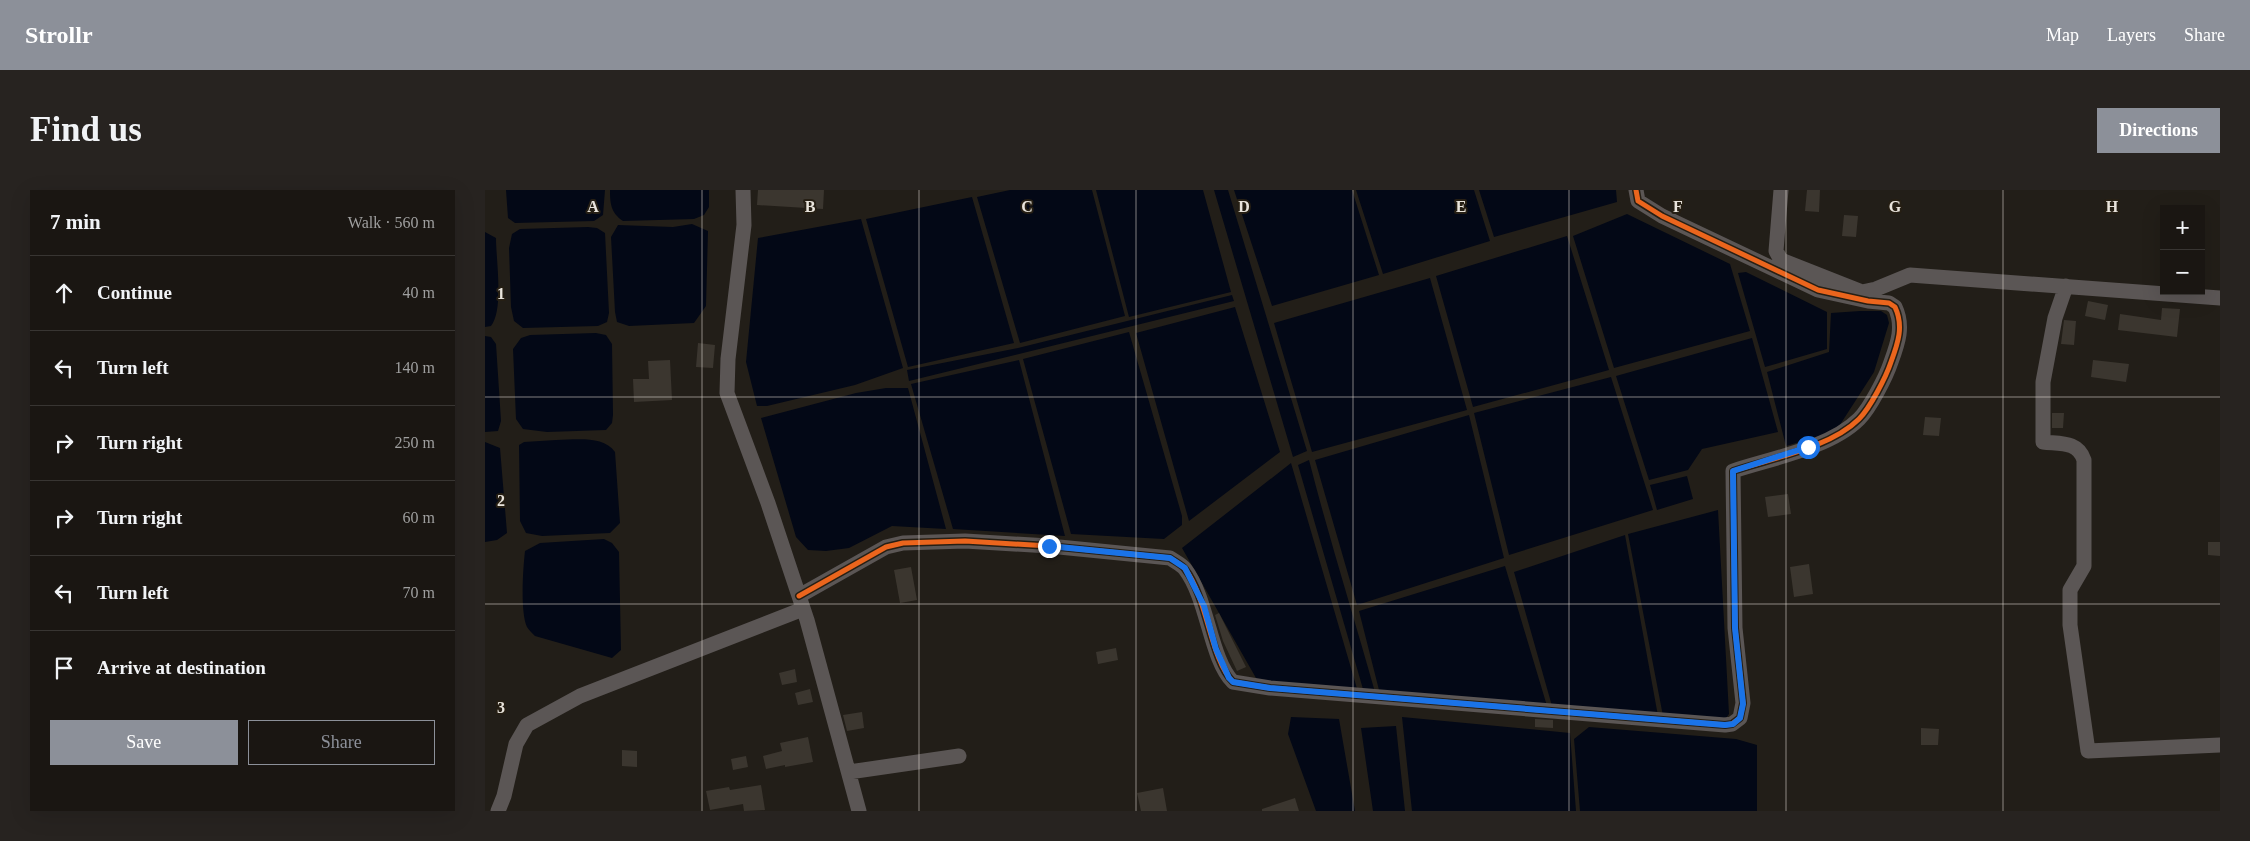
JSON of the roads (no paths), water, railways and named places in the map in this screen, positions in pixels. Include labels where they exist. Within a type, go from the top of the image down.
[{"type":"street","points":[[743,190],[744,225],[728,359],[727,393],[768,502],[801,602],[859,811]]},
{"type":"street","points":[[498,811],[504,796],[516,744],[527,725],[580,696],[801,602],[886,547],[903,543],[965,541],[1049,546],[1170,558],[1185,568],[1204,606],[1216,649],[1229,678],[1233,682],[1270,688],[1725,725],[1733,724],[1740,718],[1743,704],[1735,628],[1733,471],[1839,435],[1860,418],[1886,375],[1898,344],[1901,325],[1895,307],[1889,303],[1868,301],[1818,290],[1661,216],[1638,201],[1636,190]]},
{"type":"street","points":[[1781,190],[1776,251],[1781,260],[1862,292],[1876,289],[1910,275],[2220,298]]},
{"type":"street","points":[[2065,286],[2055,318],[2043,382],[2043,442],[2073,445],[2081,451],[2085,460],[2084,566],[2070,590],[2070,625],[2088,751],[2220,745]]},
{"type":"street","points":[[849,772],[959,756]]}]
